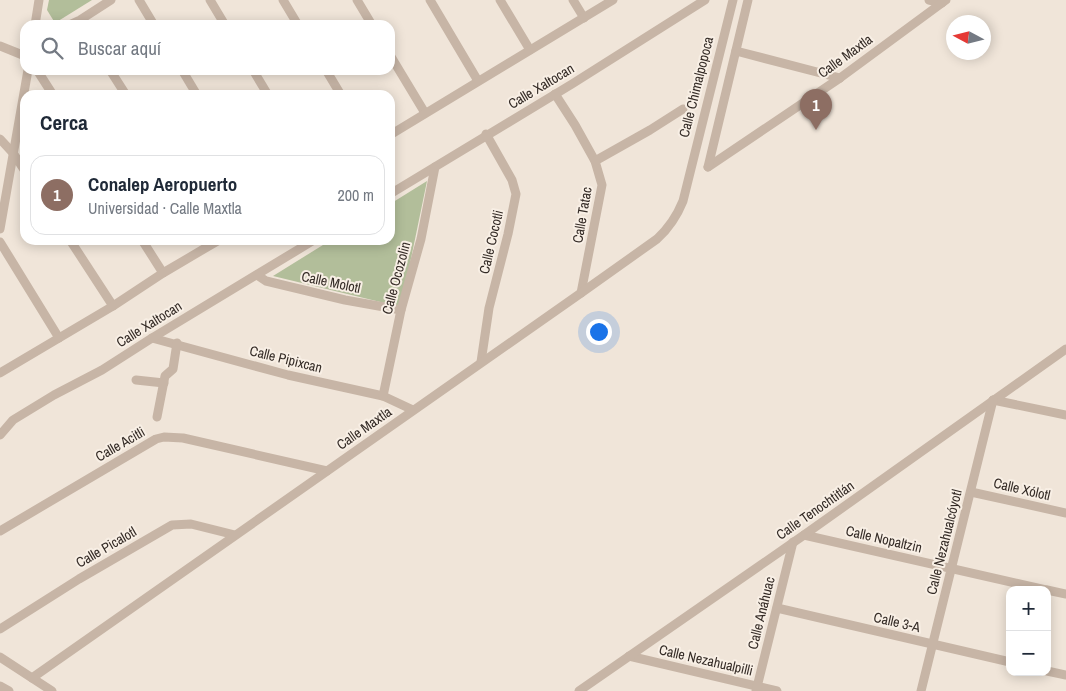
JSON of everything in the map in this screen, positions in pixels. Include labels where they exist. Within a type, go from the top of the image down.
[{"type":"street","points":[[36,20],[39,0]]},
{"type":"street","points":[[85,20],[111,0]]},
{"type":"street","points":[[139,0],[151,20]]},
{"type":"street","points":[[210,0],[222,20]]},
{"type":"street","points":[[283,0],[295,20]]},
{"type":"street","points":[[357,0],[369,20]]},
{"type":"street","points":[[430,0],[478,81]]},
{"type":"street","points":[[500,0],[530,50]]},
{"type":"street","points":[[573,0],[584,18]]},
{"type":"street","points":[[395,132],[613,0]]},
{"type":"street","name":"Calle Xaltocan","points":[[395,191],[705,0]]},
{"type":"street","name":"Calle Chimalpopoca","points":[[687,181],[733,0]]},
{"type":"street","points":[[748,0],[736,51],[840,78]]},
{"type":"street","points":[[929,0],[943,1]]},
{"type":"street","name":"Calle Maxtla","points":[[736,51],[708,167],[840,78],[943,1]]},
{"type":"street","points":[[0,46],[20,54]]},
{"type":"street","points":[[395,63],[426,113]]},
{"type":"street","points":[[24,90],[27,75]]},
{"type":"street","points":[[41,75],[50,90]]},
{"type":"street","points":[[113,75],[123,90]]},
{"type":"street","points":[[185,75],[194,90]]},
{"type":"street","points":[[256,75],[265,90]]},
{"type":"street","points":[[329,75],[338,90]]},
{"type":"street","name":"Calle Tatac","points":[[555,94],[595,161],[600,176],[601,194],[581,293]]},
{"type":"street","points":[[595,161],[656,127],[683,109]]},
{"type":"street","points":[[0,229],[20,114]]},
{"type":"street","name":"Calle Cocotli","points":[[481,362],[489,308],[516,194],[512,180],[486,134]]},
{"type":"street","points":[[0,139],[13,152],[20,163]]},
{"type":"street","name":"Calle Ocozolin","points":[[382,396],[418,252],[435,167]]},
{"type":"street","name":"Calle Maxtla","points":[[32,678],[657,239],[678,214],[687,181]]},
{"type":"street","points":[[0,242],[59,338]]},
{"type":"street","points":[[73,245],[113,306]]},
{"type":"street","points":[[145,245],[162,273]]},
{"type":"street","points":[[0,372],[113,306],[209,245]]},
{"type":"street","name":"Calle Xaltocan","points":[[0,434],[13,420],[54,395],[102,370],[306,245]]},
{"type":"street","name":"Calle Molotl","points":[[257,275],[266,281],[345,300],[402,310]]},
{"type":"street","name":"Calle Pipixcan","points":[[152,338],[177,343],[288,375],[382,396],[413,410]]},
{"type":"street","points":[[157,416],[165,376],[174,367],[177,343]]},
{"type":"street","name":"Calle Tenochtitlán","points":[[579,691],[804,535],[1066,349]]},
{"type":"street","points":[[136,380],[164,383]]},
{"type":"street","points":[[993,400],[1066,415]]},
{"type":"street","name":"Calle Nezahualcóyotl","points":[[921,691],[993,400]]},
{"type":"street","name":"Calle Acitli","points":[[0,530],[156,439],[164,437],[183,438],[327,470]]},
{"type":"street","name":"Calle Xólotl","points":[[971,492],[1066,513]]},
{"type":"street","name":"Calle Picalotl","points":[[0,629],[79,579],[172,525],[191,524],[235,535]]},
{"type":"street","name":"Calle Nopaltzin","points":[[804,535],[1030,586]]},
{"type":"street","name":"Calle Anáhuac","points":[[756,689],[793,542]]},
{"type":"street","name":"Calle Nopaltzin","points":[[1051,591],[1066,594]]},
{"type":"street","name":"Calle 3-A","points":[[777,608],[1006,661]]},
{"type":"street","name":"Calle Nezahualpilli","points":[[629,656],[756,689],[777,691]]},
{"type":"street","points":[[0,657],[52,691]]},
{"type":"street","points":[[1051,672],[1066,675]]},
{"type":"green space","points":[[49,0],[92,0],[60,20],[53,20],[47,10]]},
{"type":"green space","points":[[427,181],[401,307],[273,276],[323,245],[395,245],[395,201]]},
{"type":"place","name":"Conalep Aeropuerto","points":[[816,130]]}]
